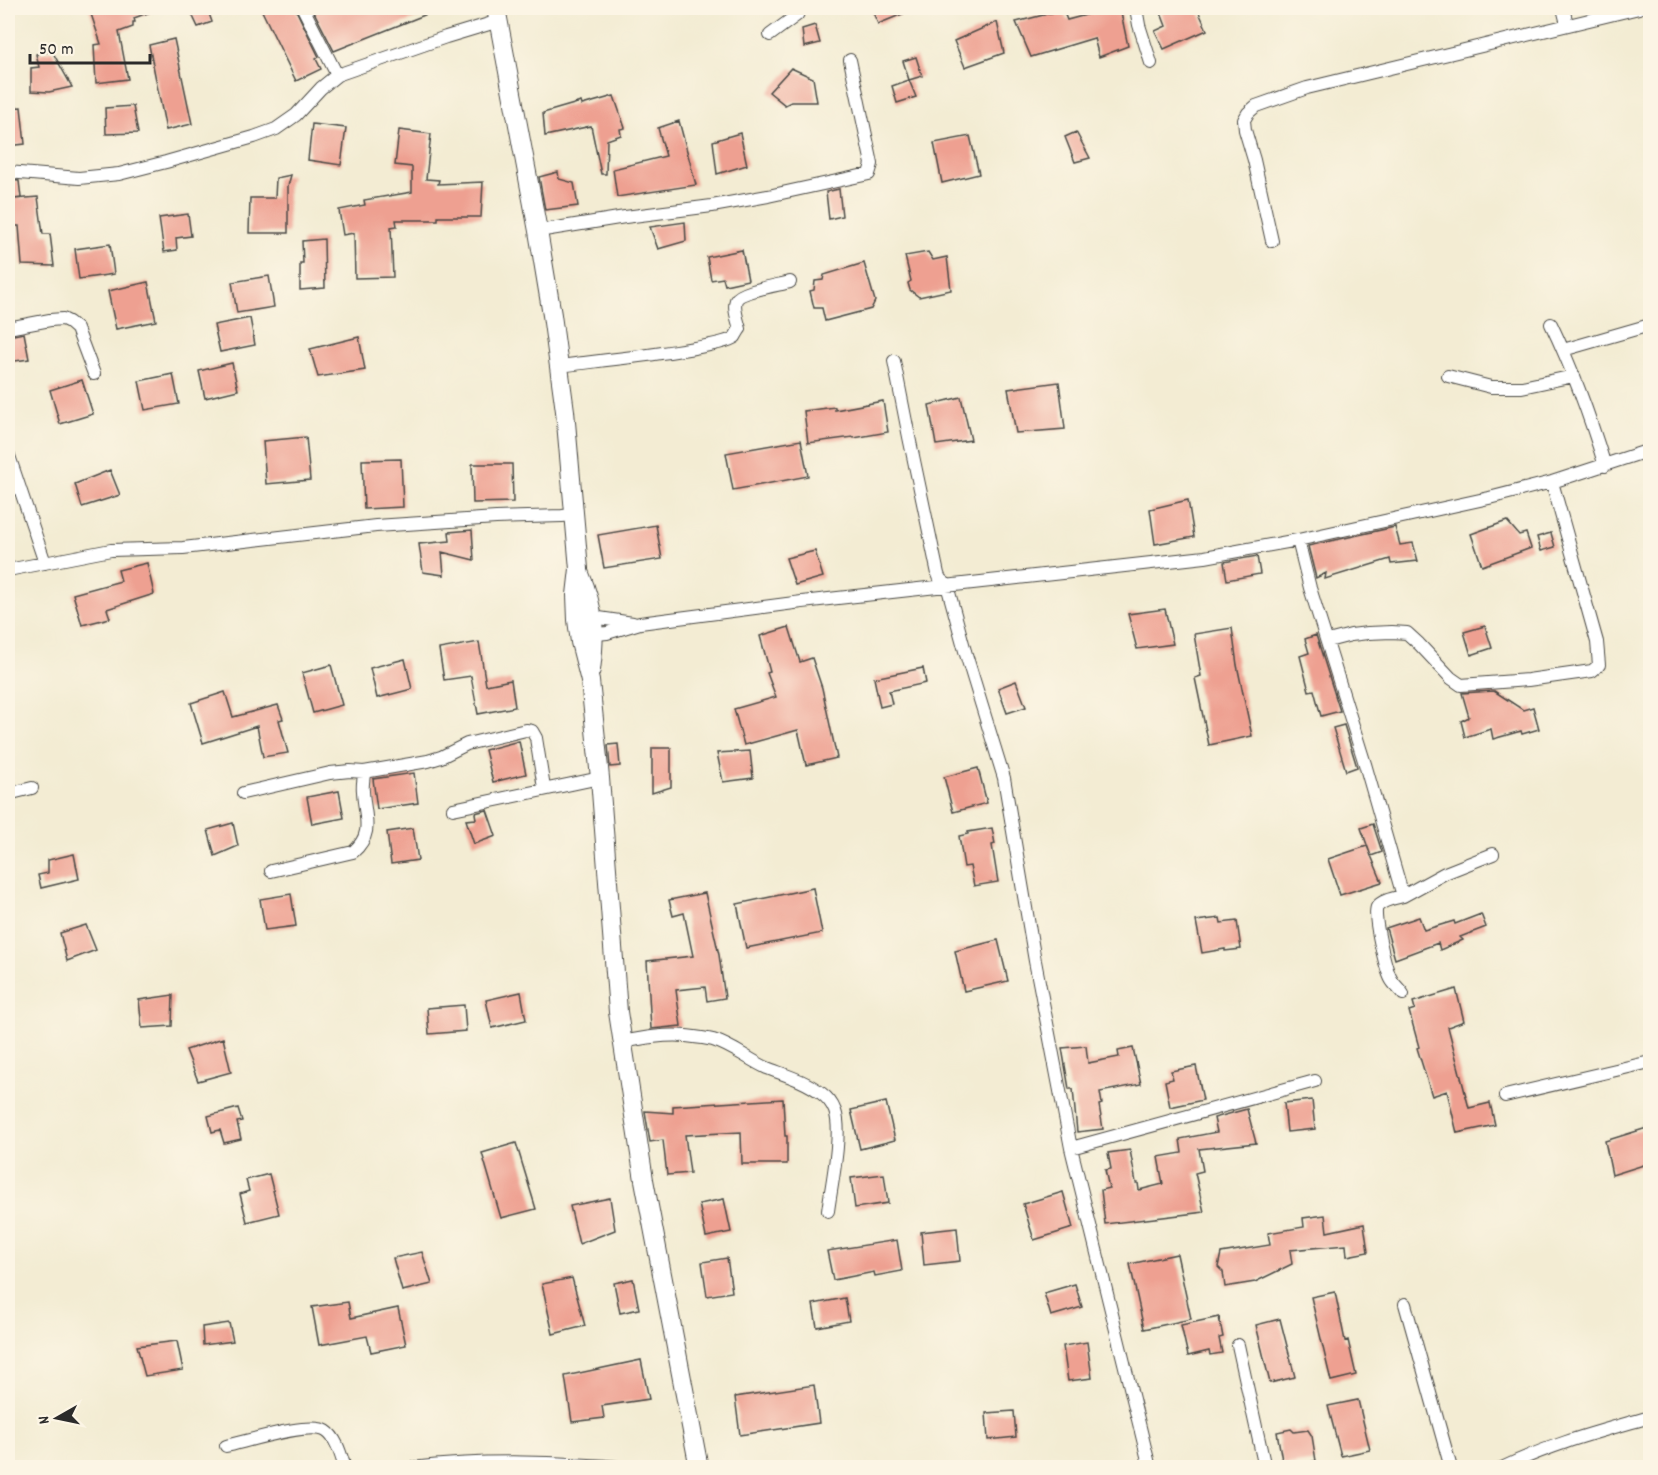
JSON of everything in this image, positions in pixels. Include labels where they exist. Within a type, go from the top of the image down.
[{"type":"street","points":[[303,8],[337,75]]},
{"type":"street","points":[[770,35],[797,15],[801,8]]},
{"type":"street","points":[[1136,8],[1151,63]]},
{"type":"street","points":[[1563,8],[1567,24]]},
{"type":"street","points":[[1272,241],[1245,130],[1244,120],[1256,106],[1307,88],[1640,8]]},
{"type":"street","points":[[8,172],[79,178],[119,174],[254,137],[276,129],[296,115],[321,88],[337,75],[446,37],[498,14],[538,231],[559,366],[579,570],[589,595],[586,627],[622,1042],[644,1179],[699,1467]]},
{"type":"street","points":[[538,231],[712,206],[869,174],[872,164],[850,60]]},
{"type":"street","points":[[559,366],[686,349],[727,341],[735,337],[740,329],[735,302],[738,297],[790,282]]},
{"type":"street","points":[[8,328],[50,320],[63,319],[69,322],[77,330],[94,374]]},
{"type":"street","points":[[1551,324],[1574,376],[1605,466]]},
{"type":"street","points":[[1563,350],[1650,326]]},
{"type":"street","points":[[894,361],[938,574],[940,579],[948,585],[1004,778],[1035,961],[1071,1148],[1150,1467]]},
{"type":"street","points":[[1449,376],[1491,387],[1522,387],[1574,376]]},
{"type":"street","points":[[586,627],[640,624],[948,585],[1204,557],[1298,540],[1489,498],[1552,482],[1650,450]]},
{"type":"street","points":[[8,453],[45,563]]},
{"type":"street","points":[[1328,641],[1368,633],[1407,633],[1451,678],[1461,685],[1528,680],[1592,670],[1599,665],[1597,642],[1552,482]]},
{"type":"street","points":[[8,570],[111,550],[183,548],[376,526],[574,515]]},
{"type":"street","points":[[1298,540],[1310,588],[1362,753],[1402,896]]},
{"type":"street","points":[[243,793],[330,773],[364,772],[441,757],[466,744],[526,730],[532,731],[536,738],[544,789]]},
{"type":"street","points":[[271,871],[353,852],[362,845],[367,831],[363,791],[364,772]]},
{"type":"street","points":[[453,809],[600,778]]},
{"type":"street","points":[[8,794],[32,788]]},
{"type":"street","points":[[1403,994],[1392,980],[1377,930],[1375,910],[1378,905],[1402,896],[1445,873],[1493,854]]},
{"type":"street","points":[[622,1042],[654,1036],[684,1036],[713,1040],[820,1091],[831,1101],[836,1114],[837,1127],[837,1146],[828,1212]]},
{"type":"street","points":[[1505,1096],[1650,1062]]},
{"type":"street","points":[[1071,1148],[1315,1081]]},
{"type":"street","points":[[1405,1304],[1451,1467]]},
{"type":"street","points":[[1238,1345],[1265,1467]]},
{"type":"street","points":[[1502,1467],[1571,1440],[1650,1417]]},
{"type":"street","points":[[226,1446],[298,1429],[316,1428],[328,1433],[334,1440],[345,1467]]},
{"type":"street","points":[[412,1467],[529,1462],[634,1467]]},
{"type":"building","points":[[89,8],[156,8],[156,10],[134,18],[133,27],[119,32],[128,79],[96,83],[94,45],[101,44]]},
{"type":"building","points":[[189,8],[207,8],[212,22],[198,27]]},
{"type":"building","points":[[271,8],[295,8],[319,57],[316,59],[321,69],[296,81],[262,11]]},
{"type":"building","points":[[312,8],[442,8],[334,51]]},
{"type":"building","points":[[871,8],[917,8],[878,24]]},
{"type":"building","points":[[1120,8],[1128,46],[1099,57],[1094,38],[1031,57],[1016,22],[1063,10],[1067,20]]},
{"type":"building","points":[[1173,8],[1197,8],[1207,30],[1164,49],[1155,31],[1166,26],[1161,13]]},
{"type":"building","points":[[997,22],[1004,53],[965,67],[954,41]]},
{"type":"building","points":[[815,25],[820,43],[804,47],[802,29]]},
{"type":"building","points":[[174,39],[192,124],[166,130],[149,45]]},
{"type":"building","points":[[52,51],[72,87],[49,92],[31,91],[31,68],[39,67],[36,54]]},
{"type":"building","points":[[916,57],[922,76],[909,80],[903,61]]},
{"type":"building","points":[[791,68],[813,78],[817,102],[791,102],[785,105],[769,92]]},
{"type":"building","points":[[909,80],[916,97],[897,103],[892,86]]},
{"type":"building","points":[[614,96],[625,128],[620,129],[621,135],[607,140],[606,174],[601,174],[591,126],[545,136],[543,113],[581,102],[582,105]]},
{"type":"building","points":[[133,106],[138,133],[106,134],[105,108]]},
{"type":"building","points":[[21,107],[25,144],[8,146],[8,108]]},
{"type":"building","points":[[679,121],[696,185],[617,197],[613,169],[666,156],[658,128]]},
{"type":"building","points":[[312,124],[346,128],[341,165],[308,160]]},
{"type":"building","points":[[399,130],[431,134],[426,179],[439,180],[438,184],[483,182],[481,217],[396,220],[397,226],[391,227],[393,277],[355,278],[354,233],[343,235],[339,210],[365,205],[364,200],[412,192],[412,167],[395,165]]},
{"type":"building","points":[[1076,132],[1090,158],[1075,162],[1065,137]]},
{"type":"building","points":[[740,133],[747,165],[717,174],[713,141]]},
{"type":"building","points":[[970,136],[979,174],[942,183],[934,143]]},
{"type":"building","points":[[558,172],[559,179],[574,183],[578,206],[545,210],[539,177]]},
{"type":"building","points":[[291,175],[288,186],[288,233],[249,233],[250,198],[275,198],[276,178]]},
{"type":"building","points":[[8,180],[19,181],[21,198],[14,199],[38,197],[43,234],[50,234],[54,266],[22,265],[19,226],[12,226]]},
{"type":"building","points":[[839,189],[842,216],[829,219],[826,192]]},
{"type":"building","points":[[188,214],[191,236],[176,238],[177,250],[164,252],[159,218]]},
{"type":"building","points":[[685,222],[686,241],[658,249],[650,227]]},
{"type":"building","points":[[324,239],[325,288],[300,290],[300,263],[303,263],[302,241]]},
{"type":"building","points":[[110,244],[114,274],[79,279],[75,249]]},
{"type":"building","points":[[742,250],[748,280],[725,285],[723,278],[711,280],[707,257]]},
{"type":"building","points":[[928,252],[933,260],[947,257],[951,290],[919,297],[910,290],[908,283],[911,281],[905,256]]},
{"type":"building","points":[[864,263],[875,301],[871,309],[825,321],[822,308],[814,308],[810,291],[814,290],[815,281],[823,280],[824,275]]},
{"type":"building","points":[[269,276],[274,307],[237,313],[232,282]]},
{"type":"building","points":[[148,282],[156,321],[116,329],[108,291]]},
{"type":"building","points":[[250,318],[255,345],[220,352],[214,325]]},
{"type":"building","points":[[24,333],[29,359],[8,362],[8,336]]},
{"type":"building","points":[[359,337],[365,370],[318,377],[310,349]]},
{"type":"building","points":[[232,363],[238,390],[205,398],[199,371]]},
{"type":"building","points":[[173,374],[179,404],[145,410],[139,381]]},
{"type":"building","points":[[82,380],[93,414],[60,424],[50,390]]},
{"type":"building","points":[[1059,382],[1065,429],[1016,433],[1008,389]]},
{"type":"building","points":[[961,397],[971,440],[936,445],[929,405]]},
{"type":"building","points":[[883,401],[888,432],[808,443],[804,411],[835,407],[835,410]]},
{"type":"building","points":[[306,437],[310,480],[266,484],[263,441]]},
{"type":"building","points":[[801,440],[808,476],[733,490],[726,453]]},
{"type":"building","points":[[401,459],[403,507],[364,509],[362,460]]},
{"type":"building","points":[[472,464],[512,464],[513,502],[473,503]]},
{"type":"building","points":[[110,470],[120,495],[82,507],[75,484]]},
{"type":"building","points":[[1188,500],[1194,537],[1155,544],[1150,509]]},
{"type":"building","points":[[1507,521],[1519,535],[1526,533],[1531,548],[1482,566],[1471,534]]},
{"type":"building","points":[[656,525],[662,559],[604,568],[598,535]]},
{"type":"building","points":[[1395,527],[1400,545],[1413,543],[1418,561],[1391,564],[1390,559],[1325,579],[1326,573],[1316,578],[1308,546]]},
{"type":"building","points":[[472,530],[474,560],[442,552],[444,575],[423,572],[419,544],[450,541],[449,532]]},
{"type":"building","points":[[1551,533],[1555,547],[1541,551],[1537,537]]},
{"type":"building","points":[[815,551],[823,577],[795,585],[786,558]]},
{"type":"building","points":[[1257,556],[1260,574],[1227,580],[1224,562]]},
{"type":"building","points":[[147,563],[154,594],[107,609],[110,618],[82,625],[73,594],[121,581],[118,570]]},
{"type":"building","points":[[1165,609],[1173,644],[1137,649],[1128,614]]},
{"type":"building","points":[[1485,626],[1492,648],[1471,655],[1464,632]]},
{"type":"building","points":[[789,627],[800,662],[812,658],[822,688],[837,758],[806,765],[798,730],[744,745],[734,709],[776,697],[767,673],[770,672],[760,636]]},
{"type":"building","points":[[1232,628],[1237,665],[1252,736],[1209,745],[1195,678],[1201,676],[1194,634]]},
{"type":"building","points":[[1316,635],[1340,711],[1321,716],[1314,690],[1309,691],[1300,656],[1309,653],[1305,639]]},
{"type":"building","points":[[479,642],[486,685],[511,680],[515,707],[478,714],[471,676],[444,680],[439,649]]},
{"type":"building","points":[[405,659],[412,689],[377,698],[370,668]]},
{"type":"building","points":[[331,665],[342,705],[313,713],[302,673]]},
{"type":"building","points":[[923,668],[926,683],[889,691],[892,704],[880,707],[874,678]]},
{"type":"building","points":[[1016,681],[1026,707],[1007,713],[998,688]]},
{"type":"building","points":[[1494,691],[1523,710],[1533,707],[1539,729],[1522,734],[1521,731],[1493,739],[1491,729],[1465,737],[1461,721],[1469,717],[1462,693]]},
{"type":"building","points":[[225,692],[233,717],[278,705],[283,719],[279,720],[288,753],[263,757],[257,726],[203,743],[191,703]]},
{"type":"building","points":[[1344,725],[1357,767],[1346,771],[1333,728]]},
{"type":"building","points":[[519,741],[526,774],[493,782],[485,750]]},
{"type":"building","points":[[618,744],[620,766],[610,767],[608,745]]},
{"type":"building","points":[[652,748],[671,748],[671,787],[652,793]]},
{"type":"building","points":[[750,751],[753,778],[723,782],[717,753]]},
{"type":"building","points":[[978,768],[987,803],[953,812],[944,777]]},
{"type":"building","points":[[414,773],[418,803],[377,809],[373,779]]},
{"type":"building","points":[[339,791],[344,818],[312,824],[307,797]]},
{"type":"building","points":[[487,810],[496,836],[474,844],[466,820],[476,819],[475,813]]},
{"type":"building","points":[[233,823],[238,846],[215,856],[208,830]]},
{"type":"building","points":[[1373,824],[1382,852],[1371,856],[1361,828]]},
{"type":"building","points":[[413,828],[418,860],[391,864],[387,832]]},
{"type":"building","points":[[992,828],[995,844],[992,845],[998,882],[974,886],[970,866],[964,867],[959,836]]},
{"type":"building","points":[[1367,846],[1382,882],[1340,895],[1328,859]]},
{"type":"building","points":[[74,854],[79,879],[41,888],[38,875],[48,873],[48,860]]},
{"type":"building","points":[[813,888],[822,933],[746,948],[737,904]]},
{"type":"building","points":[[705,893],[719,955],[725,998],[707,1001],[705,987],[676,990],[681,1026],[651,1029],[647,961],[693,956],[684,913],[673,916],[669,900]]},
{"type":"building","points":[[291,894],[296,926],[265,930],[260,899]]},
{"type":"building","points":[[1481,914],[1486,927],[1460,937],[1463,940],[1440,950],[1438,943],[1395,959],[1386,928],[1419,917],[1424,930],[1454,921],[1455,924]]},
{"type":"building","points":[[1220,918],[1221,923],[1237,921],[1241,949],[1202,953],[1196,921]]},
{"type":"building","points":[[86,925],[96,950],[67,961],[60,933]]},
{"type":"building","points":[[998,940],[1008,981],[964,991],[955,951]]},
{"type":"building","points":[[1456,989],[1464,1021],[1448,1027],[1469,1108],[1490,1103],[1495,1125],[1457,1133],[1447,1091],[1432,1096],[1417,1048],[1419,1047],[1409,1011],[1415,1009],[1413,1002]]},
{"type":"building","points":[[521,992],[526,1020],[492,1028],[486,1000]]},
{"type":"building","points":[[173,995],[172,1026],[142,1028],[139,1000]]},
{"type":"building","points":[[464,1005],[466,1031],[429,1034],[427,1008]]},
{"type":"building","points":[[223,1038],[231,1072],[198,1081],[186,1050]]},
{"type":"building","points":[[1086,1046],[1088,1063],[1119,1057],[1118,1051],[1133,1048],[1141,1084],[1100,1092],[1102,1104],[1099,1105],[1103,1129],[1077,1132],[1073,1089],[1069,1089],[1062,1048]]},
{"type":"building","points":[[1196,1066],[1203,1100],[1170,1107],[1165,1081],[1173,1079],[1171,1071]]},
{"type":"building","points":[[783,1099],[787,1164],[742,1164],[741,1132],[685,1135],[690,1173],[667,1175],[663,1140],[650,1142],[645,1111],[673,1113],[673,1106]]},
{"type":"building","points":[[1312,1100],[1315,1129],[1287,1132],[1284,1103]]},
{"type":"building","points":[[886,1102],[895,1140],[860,1149],[851,1110]]},
{"type":"building","points":[[238,1108],[242,1121],[237,1122],[241,1139],[224,1143],[220,1130],[212,1132],[208,1116]]},
{"type":"building","points":[[1247,1109],[1256,1143],[1199,1149],[1203,1171],[1195,1173],[1204,1212],[1105,1224],[1101,1190],[1109,1188],[1105,1170],[1111,1169],[1108,1153],[1130,1150],[1139,1190],[1163,1184],[1158,1157],[1182,1153],[1180,1139],[1217,1132],[1214,1118]]},
{"type":"building","points":[[1650,1127],[1650,1163],[1612,1175],[1605,1141]]},
{"type":"building","points":[[516,1143],[536,1209],[501,1218],[482,1153]]},
{"type":"building","points":[[269,1174],[279,1214],[247,1222],[240,1194],[249,1191],[246,1180]]},
{"type":"building","points":[[884,1174],[888,1203],[855,1208],[851,1178]]},
{"type":"building","points":[[1063,1192],[1073,1228],[1034,1240],[1023,1204]]},
{"type":"building","points":[[610,1198],[615,1230],[579,1244],[570,1206]]},
{"type":"building","points":[[724,1199],[731,1232],[706,1237],[699,1204]]},
{"type":"building","points":[[1325,1215],[1327,1232],[1364,1224],[1368,1252],[1347,1256],[1346,1245],[1290,1250],[1292,1264],[1255,1282],[1225,1287],[1223,1272],[1218,1267],[1221,1253],[1270,1245],[1268,1233],[1304,1227],[1303,1218]]},
{"type":"building","points":[[957,1228],[960,1261],[924,1265],[921,1232]]},
{"type":"building","points":[[897,1240],[902,1271],[875,1276],[874,1272],[833,1280],[827,1251]]},
{"type":"building","points":[[422,1252],[432,1284],[402,1291],[393,1258]]},
{"type":"building","points":[[1177,1254],[1191,1319],[1144,1329],[1130,1264]]},
{"type":"building","points":[[727,1258],[732,1292],[707,1296],[702,1262]]},
{"type":"building","points":[[572,1278],[585,1326],[553,1334],[542,1284]]},
{"type":"building","points":[[633,1279],[639,1309],[620,1313],[614,1283]]},
{"type":"building","points":[[1075,1284],[1082,1307],[1051,1316],[1044,1293]]},
{"type":"building","points":[[1335,1292],[1345,1341],[1348,1340],[1356,1375],[1331,1381],[1311,1297]]},
{"type":"building","points":[[845,1298],[849,1321],[817,1327],[813,1304]]},
{"type":"building","points":[[348,1302],[351,1318],[398,1308],[406,1345],[371,1352],[367,1336],[319,1345],[312,1307]]},
{"type":"building","points":[[1219,1317],[1223,1337],[1219,1338],[1222,1353],[1210,1355],[1209,1351],[1188,1356],[1181,1325]]},
{"type":"building","points":[[1280,1319],[1295,1377],[1270,1383],[1256,1325]]},
{"type":"building","points":[[229,1323],[233,1341],[203,1345],[202,1327]]},
{"type":"building","points":[[177,1341],[183,1370],[145,1376],[137,1346]]},
{"type":"building","points":[[1087,1342],[1092,1378],[1068,1381],[1063,1346]]},
{"type":"building","points":[[641,1360],[649,1399],[602,1406],[604,1418],[572,1422],[565,1376]]},
{"type":"building","points":[[814,1385],[819,1423],[740,1435],[735,1397]]},
{"type":"building","points":[[1358,1400],[1370,1450],[1341,1456],[1328,1406]]},
{"type":"building","points":[[1014,1411],[1016,1437],[988,1440],[986,1413]]},
{"type":"building","points":[[1291,1429],[1294,1432],[1308,1430],[1312,1436],[1316,1461],[1283,1466],[1277,1432]]}]
